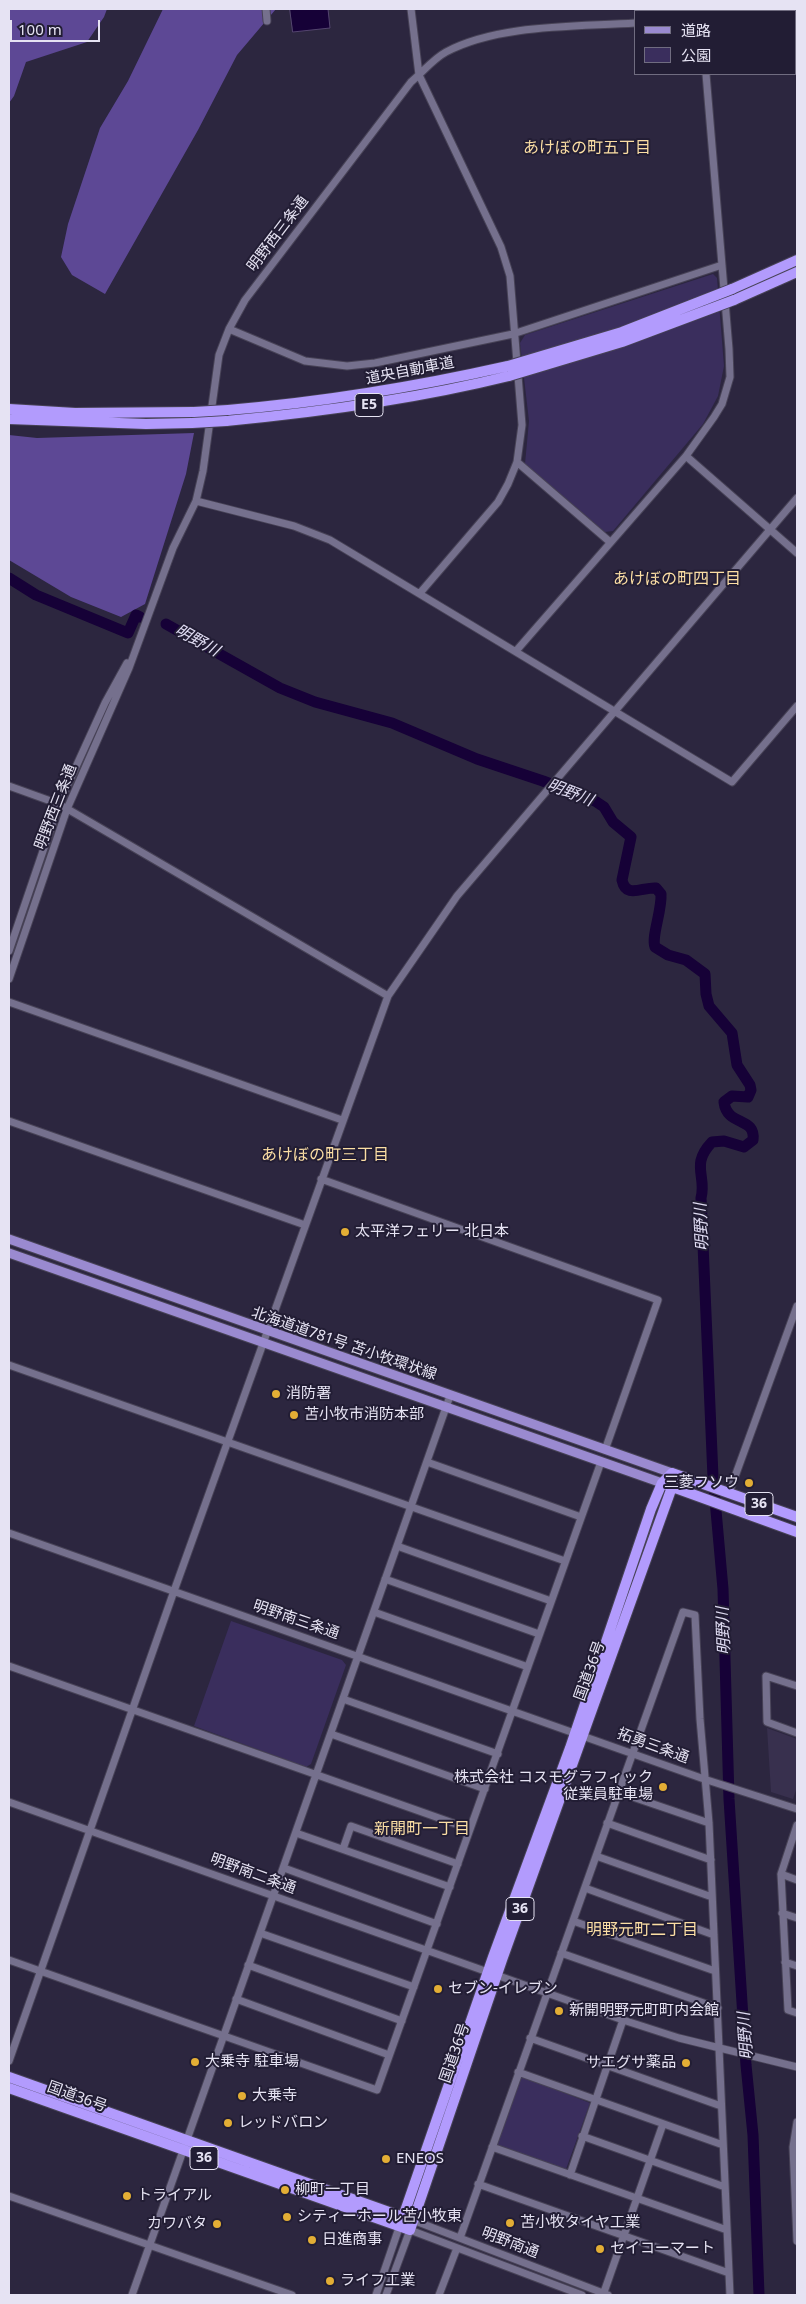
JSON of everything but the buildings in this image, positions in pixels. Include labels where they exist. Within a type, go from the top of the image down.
[{"type":"highway","name":"道央自動車道","points":[[509,371],[622,332],[732,289],[797,260]]},
{"type":"highway","name":"道央自動車道","points":[[9,420],[136,424],[227,416],[509,371],[622,342],[734,300],[797,272]]},
{"type":"highway","name":"道央自動車道","points":[[9,409],[193,418]]},
{"type":"highway","name":"36","points":[[672,1487],[672,1473],[797,1517]]},
{"type":"highway","name":"国道36号","points":[[579,1734],[662,1483],[672,1473]]},
{"type":"highway","name":"36","points":[[662,1483],[797,1532]]},
{"type":"highway","name":"国道36号","points":[[9,2088],[185,2145],[406,2223],[579,1734],[672,1487]]},
{"type":"highway","name":"国道36号","points":[[9,2077],[185,2145]]},
{"type":"main road","name":"北海道道781号 苫小牧環状線","points":[[9,1239],[672,1473]]},
{"type":"main road","name":"北海道道781号 苫小牧環状線","points":[[9,1253],[662,1483]]},
{"type":"street","points":[[266,9],[267,21]]},
{"type":"street","points":[[411,9],[420,75],[500,247],[510,276],[513,334],[522,425],[517,462],[498,502],[420,593]]},
{"type":"street","name":"明野西三条通","points":[[9,979],[68,809],[112,709],[173,548],[196,501],[219,355],[229,329],[245,300],[412,82],[445,52],[470,41],[499,33],[634,23]]},
{"type":"street","points":[[516,651],[686,456],[722,404],[730,377],[706,75]]},
{"type":"street","points":[[229,329],[304,361],[347,366],[375,363],[513,334],[722,265]]},
{"type":"street","points":[[686,456],[797,553]]},
{"type":"street","points":[[517,462],[610,542]]},
{"type":"street","points":[[9,2061],[174,1591],[388,996],[457,896],[797,498]]},
{"type":"street","points":[[196,501],[294,526],[330,540],[732,782],[797,706]]},
{"type":"street","name":"明野西三条通","points":[[9,951],[59,804],[105,703],[135,647]]},
{"type":"street","points":[[9,786],[59,804],[388,996]]},
{"type":"street","points":[[9,1002],[342,1120]]},
{"type":"street","points":[[9,1121],[305,1225]]},
{"type":"street","points":[[321,1179],[658,1300],[605,1450]]},
{"type":"street","points":[[725,1492],[797,1306]]},
{"type":"street","points":[[9,1366],[565,1561]]},
{"type":"street","points":[[132,2295],[450,1396]]},
{"type":"street","points":[[427,1462],[581,1517]]},
{"type":"street","points":[[9,1960],[377,2090],[601,1462]]},
{"type":"street","name":"明野南三条通","points":[[9,1533],[579,1734]]},
{"type":"street","points":[[397,1546],[551,1601]]},
{"type":"street","points":[[386,1579],[539,1634]]},
{"type":"street","points":[[374,1612],[528,1667]]},
{"type":"street","points":[[460,2238],[585,1888],[631,1753],[683,1612],[695,1615],[704,1779],[711,1860],[730,2295]]},
{"type":"street","points":[[9,1666],[470,1829]]},
{"type":"street","points":[[797,1686],[766,1676],[767,1722],[797,1733]]},
{"type":"street","points":[[344,1699],[498,1754]]},
{"type":"street","points":[[331,1734],[485,1789]]},
{"type":"street","name":"拓勇三条通","points":[[579,1734],[704,1779],[797,1809]]},
{"type":"street","points":[[618,1792],[709,1823]]},
{"type":"street","name":"明野南二条通","points":[[9,1802],[623,2020],[719,2048],[797,2067]]},
{"type":"street","points":[[607,1824],[711,1860]]},
{"type":"street","points":[[797,1825],[794,1845],[781,1874],[788,2010],[797,2014]]},
{"type":"street","points":[[343,1849],[351,1826],[458,1864]]},
{"type":"street","points":[[296,1833],[450,1887]]},
{"type":"street","points":[[596,1856],[712,1897]]},
{"type":"street","points":[[284,1868],[437,1924]]},
{"type":"street","points":[[781,1874],[797,1880]]},
{"type":"street","points":[[585,1888],[714,1935]]},
{"type":"street","points":[[782,1913],[797,1918]]},
{"type":"street","points":[[573,1921],[715,1971]]},
{"type":"street","points":[[260,1933],[414,1987]]},
{"type":"street","points":[[561,1953],[718,2008]]},
{"type":"street","points":[[785,1962],[797,1966]]},
{"type":"street","points":[[248,1965],[402,2021]]},
{"type":"street","points":[[236,2000],[389,2055]]},
{"type":"street","points":[[570,2175],[623,2020]]},
{"type":"street","points":[[530,2038],[721,2106]]},
{"type":"street","points":[[518,2072],[723,2145]]},
{"type":"street","points":[[797,2122],[795,2148],[797,2242]]},
{"type":"street","points":[[605,2295],[663,2124]]},
{"type":"street","points":[[582,2136],[725,2187]]},
{"type":"street","points":[[492,2147],[728,2230]]},
{"type":"street","points":[[478,2184],[729,2273]]},
{"type":"street","points":[[9,2196],[292,2295]]},
{"type":"street","points":[[376,2295],[406,2223]]},
{"type":"street","points":[[386,2295],[406,2223]]},
{"type":"street","name":"明野南通","points":[[406,2223],[460,2238],[605,2295]]},
{"type":"street","name":"明野南通","points":[[406,2223],[457,2248],[582,2295]]},
{"type":"street","points":[[439,2295],[457,2248]]},
{"type":"street","points":[[508,2267],[511,2258]]},
{"type":"shaded area","points":[[9,9],[107,9],[104,17],[87,42],[26,62],[14,96],[9,103]]},
{"type":"shaded area","points":[[163,9],[276,9],[237,55],[198,130],[105,294],[72,275],[61,257],[68,224],[100,128],[128,81]]},
{"type":"shaded area","points":[[290,9],[328,9],[330,28],[293,32]]},
{"type":"shaded area","points":[[194,433],[186,474],[145,604],[121,617],[71,597],[9,560],[9,435],[37,438]]},
{"type":"shaded area","points":[[767,1728],[797,1739],[797,1787],[793,1799],[771,1792]]},
{"type":"green space","points":[[713,274],[717,278],[724,366],[718,396],[703,424],[613,531],[605,532],[525,464],[529,421],[520,343],[525,335]]},
{"type":"green space","points":[[231,1621],[342,1660],[346,1665],[311,1764],[306,1767],[194,1726]]},
{"type":"green space","points":[[521,2076],[590,2103],[566,2169],[497,2145]]},
{"type":"waterway","name":"明野川","points":[[9,578],[36,595],[128,633],[136,615],[140,617]]},
{"type":"waterway","name":"明野川","points":[[166,624],[280,688],[315,702],[392,723],[477,759],[595,801],[604,807],[613,822],[631,837],[622,880],[624,886],[631,891],[656,888],[661,894],[654,937],[655,947],[668,955],[686,960],[705,974],[709,1006],[732,1033],[737,1065],[750,1085],[751,1090],[748,1097],[732,1096],[724,1102],[726,1110],[730,1115],[750,1127],[753,1133],[753,1140],[744,1147],[724,1141],[712,1142],[705,1150],[700,1170],[713,1477],[723,1589],[729,1799],[746,2065],[753,2135],[759,2295]]},
{"type":"place","name":"太平洋フェリー 北日本","points":[[345,1232]]},
{"type":"place","name":"消防署","points":[[276,1394]]},
{"type":"place","name":"苫小牧市消防本部","points":[[294,1415]]},
{"type":"place","name":"三菱フソウ","points":[[749,1483]]},
{"type":"place","name":"株式会社 コスモグラフィック 従業員駐車場","points":[[663,1787]]},
{"type":"place","name":"セブン-イレブン","points":[[438,1989]]},
{"type":"place","name":"新開明野元町町内会館","points":[[559,2011]]},
{"type":"place","name":"大乗寺 駐車場","points":[[195,2062]]},
{"type":"place","name":"サエグサ薬品","points":[[686,2063]]},
{"type":"place","name":"大乗寺","points":[[242,2096]]},
{"type":"place","name":"レッドバロン","points":[[228,2123]]},
{"type":"place","name":"ENEOS","points":[[386,2159]]},
{"type":"place","name":"柳町一丁目","points":[[285,2190]]},
{"type":"place","name":"トライアル","points":[[127,2196]]},
{"type":"place","name":"シティーホール苫小牧東","points":[[287,2217]]},
{"type":"place","name":"苫小牧タイヤ工業","points":[[510,2223]]},
{"type":"place","name":"カワバタ","points":[[217,2224]]},
{"type":"place","name":"日進商事","points":[[312,2240]]},
{"type":"place","name":"セイコーマート","points":[[600,2249]]},
{"type":"place","name":"ライフ工業","points":[[330,2281]]},
{"type":"district","name":"あけぼの町五丁目","points":[[587,148]]},
{"type":"district","name":"あけぼの町四丁目","points":[[677,579]]},
{"type":"district","name":"あけぼの町三丁目","points":[[325,1155]]},
{"type":"district","name":"新開町一丁目","points":[[422,1829]]},
{"type":"district","name":"明野元町二丁目","points":[[642,1930]]}]
